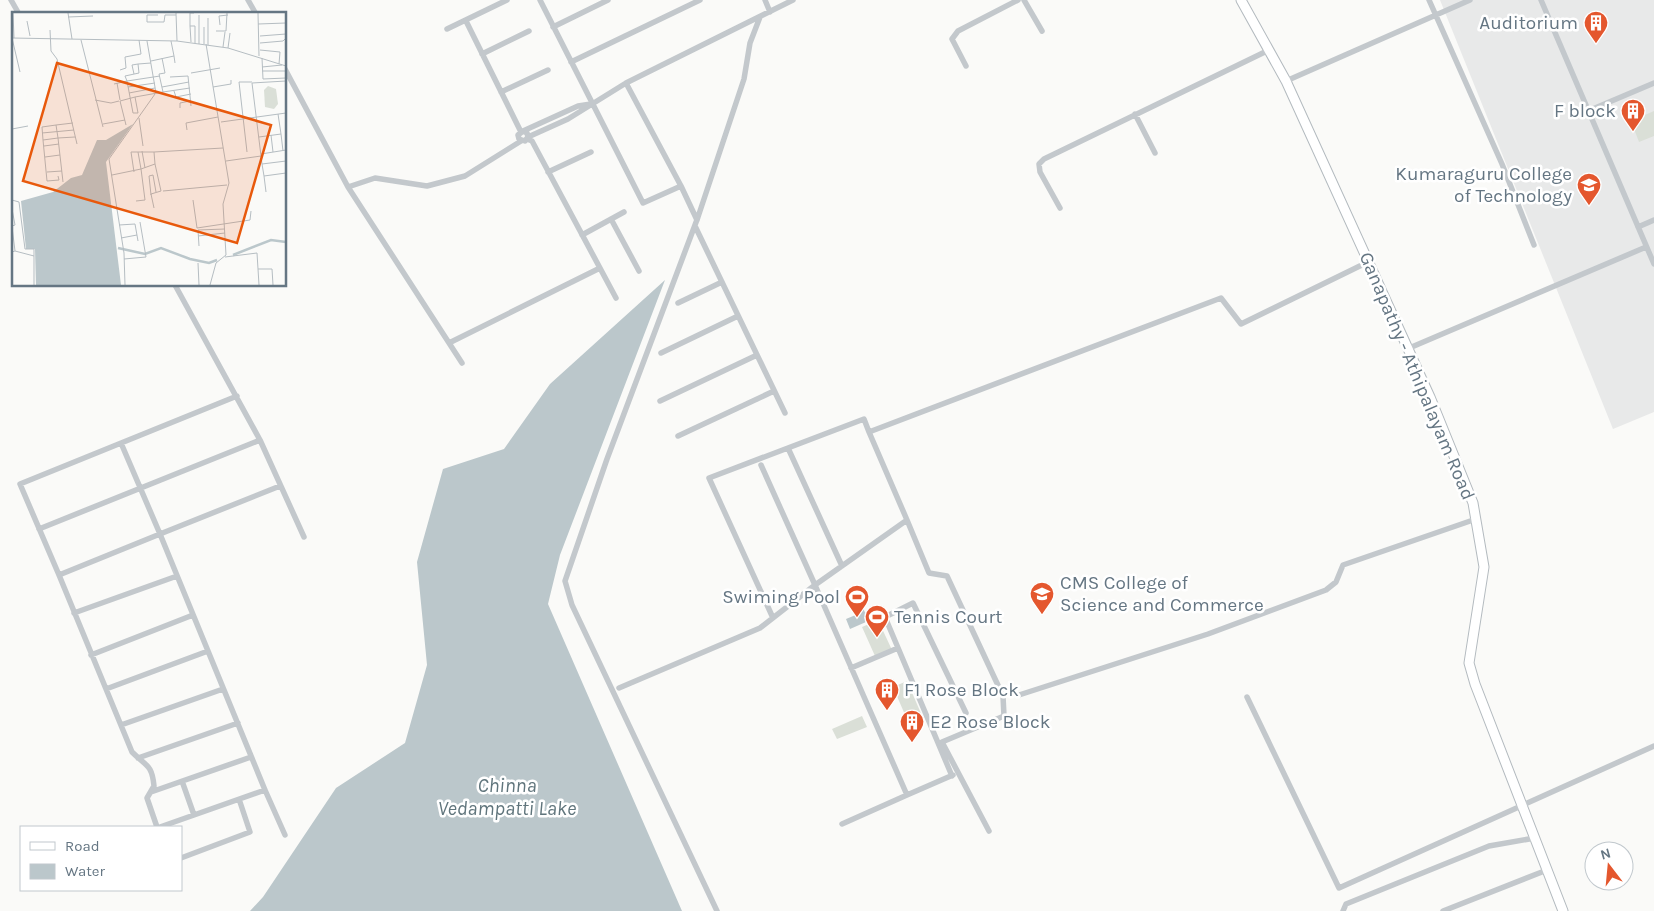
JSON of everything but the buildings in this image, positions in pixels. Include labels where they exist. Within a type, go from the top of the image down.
[{"type":"main road","name":"Ganapathy - Athipalayam Road","points":[[1241,0],[1286,81],[1460,468],[1473,503],[1484,567],[1469,663],[1474,684],[1562,911]]},
{"type":"street","points":[[11,0],[18,12]]},
{"type":"street","points":[[248,0],[255,12]]},
{"type":"street","points":[[447,29],[466,21],[495,3],[508,0]]},
{"type":"street","points":[[540,0],[644,203],[681,186]]},
{"type":"street","points":[[553,27],[608,0]]},
{"type":"street","points":[[571,62],[700,0]]},
{"type":"street","points":[[764,0],[770,12]]},
{"type":"street","points":[[348,187],[375,178],[427,186],[465,176],[525,139],[568,119],[626,84],[793,0]]},
{"type":"street","points":[[966,66],[952,38],[958,31],[1018,0]]},
{"type":"street","points":[[1024,0],[1042,31]]},
{"type":"street","points":[[1429,0],[1502,164],[1534,245]]},
{"type":"street","points":[[1286,81],[1470,0]]},
{"type":"street","points":[[1541,0],[1654,264]]},
{"type":"street","points":[[718,911],[572,605],[565,581],[607,459],[696,223],[744,79],[750,43],[760,17]]},
{"type":"street","points":[[466,21],[522,132]]},
{"type":"street","points":[[482,54],[529,31]]},
{"type":"street","points":[[1060,208],[1040,172],[1039,164],[1044,159],[1269,50]]},
{"type":"street","points":[[286,70],[348,187],[462,363]]},
{"type":"street","points":[[501,92],[548,70]]},
{"type":"street","points":[[1588,111],[1654,83]]},
{"type":"street","points":[[626,84],[681,186],[722,282],[785,413]]},
{"type":"street","points":[[593,103],[578,106],[522,132],[518,137],[532,141],[616,298]]},
{"type":"street","points":[[1135,114],[1154,153]]},
{"type":"street","points":[[548,172],[590,152]]},
{"type":"street","points":[[582,235],[624,212]]},
{"type":"street","points":[[611,219],[639,271]]},
{"type":"street","points":[[1638,227],[1654,220]]},
{"type":"street","points":[[1407,349],[1646,247]]},
{"type":"street","points":[[869,432],[1221,298],[1241,324],[1368,262]]},
{"type":"street","points":[[449,343],[600,268]]},
{"type":"street","points":[[678,303],[722,282]]},
{"type":"street","points":[[176,286],[260,440],[304,537]]},
{"type":"street","points":[[661,353],[738,316]]},
{"type":"street","points":[[660,401],[757,355]]},
{"type":"street","points":[[678,436],[774,391]]},
{"type":"street","points":[[159,826],[147,798],[154,786],[150,768],[132,752],[20,484],[237,396]]},
{"type":"street","points":[[773,618],[709,478],[864,419],[929,573],[947,576],[1003,696],[1004,716],[942,742],[988,831]]},
{"type":"street","points":[[38,529],[260,440]]},
{"type":"street","points":[[121,443],[285,835]]},
{"type":"street","points":[[788,448],[842,566]]},
{"type":"street","points":[[761,465],[907,795]]},
{"type":"street","points":[[58,575],[280,486]]},
{"type":"street","points":[[1019,695],[1208,634],[1326,590],[1336,582],[1343,565],[1476,519]]},
{"type":"street","points":[[619,688],[760,628],[815,585],[907,520]]},
{"type":"street","points":[[74,613],[177,576]]},
{"type":"street","points":[[952,776],[885,617],[914,603],[966,713]]},
{"type":"street","points":[[91,655],[193,614]]},
{"type":"street","points":[[851,668],[898,648]]},
{"type":"street","points":[[106,689],[208,651]]},
{"type":"street","points":[[121,725],[223,689]]},
{"type":"street","points":[[1247,697],[1339,888],[1654,746]]},
{"type":"street","points":[[138,758],[238,723]]},
{"type":"street","points":[[151,792],[251,757]]},
{"type":"street","points":[[842,824],[958,773]]},
{"type":"street","points":[[182,782],[194,816]]},
{"type":"street","points":[[162,826],[265,790]]},
{"type":"street","points":[[182,858],[250,832],[239,799]]},
{"type":"street","points":[[1343,911],[1346,904],[1489,846],[1535,838]]},
{"type":"street","points":[[1443,911],[1547,870]]},
{"type":"shaded area","name":"Kumaraguru College of Technology","points":[[1440,0],[1654,0],[1654,412],[1613,429]]},
{"type":"shaded area","points":[[1654,111],[1654,136],[1639,142],[1631,121]]},
{"type":"shaded area","name":"Tennis Court","points":[[878,620],[892,650],[875,656],[862,627]]},
{"type":"shaded area","points":[[907,681],[923,718],[909,724],[893,687]]},
{"type":"shaded area","points":[[862,716],[867,727],[837,739],[832,729]]},
{"type":"water","name":"Chinna Vedampatti Lake","points":[[665,280],[560,555],[548,604],[682,911],[250,911],[263,897],[336,788],[405,743],[427,665],[417,562],[443,469],[504,449],[550,384]]},
{"type":"water","name":"Swiming Pool","points":[[863,608],[867,617],[864,617],[866,622],[850,629],[846,619],[858,614]]},
{"type":"place","name":"Auditorium","points":[[1596,44]]},
{"type":"place","name":"F block","points":[[1633,132]]},
{"type":"place","name":"Kumaraguru College of Technology","points":[[1589,206]]},
{"type":"place","name":"CMS College of Science and Commerce","points":[[1042,615]]},
{"type":"place","name":"Swiming Pool","points":[[857,618]]},
{"type":"place","name":"Tennis Court","points":[[877,638]]},
{"type":"place","name":"F1 Rose Block","points":[[887,711]]},
{"type":"place","name":"E2 Rose Block","points":[[912,743]]}]
